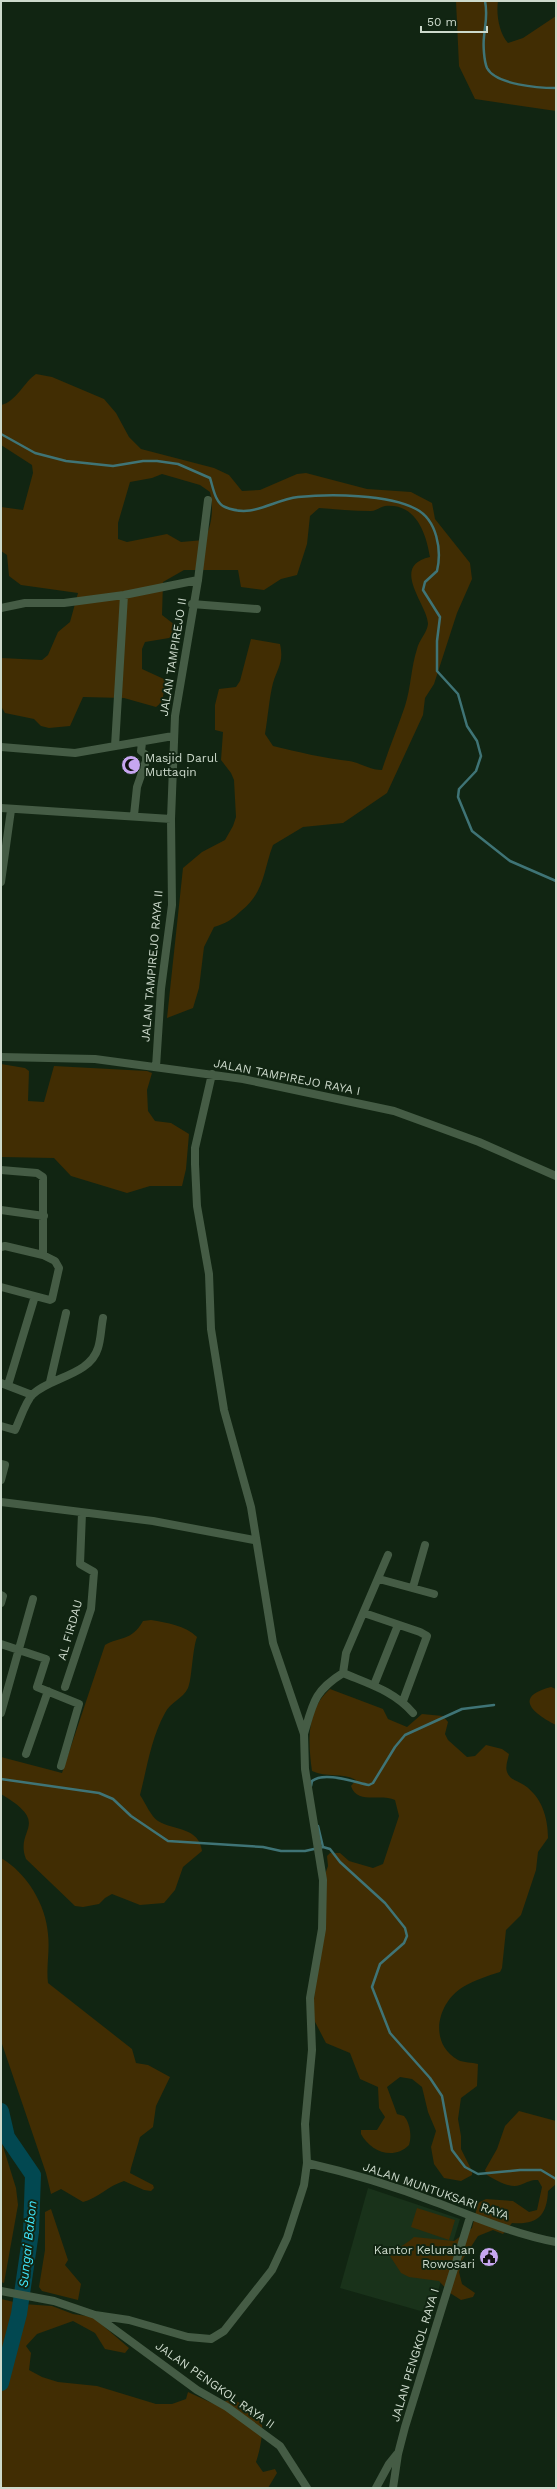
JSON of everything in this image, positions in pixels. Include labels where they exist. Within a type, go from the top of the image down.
[{"type":"street","name":"JALAN TAMPIREJO II","points":[[171,819],[173,736],[192,604],[198,580],[208,500]]},
{"type":"street","points":[[1,608],[25,603],[64,603],[124,595],[198,580]]},
{"type":"street","points":[[115,746],[124,595]]},
{"type":"street","points":[[192,604],[257,609]]},
{"type":"street","points":[[1,747],[75,753],[142,743],[173,736]]},
{"type":"street","points":[[134,815],[138,787],[146,761],[146,755],[141,751],[142,743]]},
{"type":"street","points":[[1,808],[11,810],[134,815],[171,819]]},
{"type":"street","points":[[1,882],[11,810]]},
{"type":"street","name":"JALAN TAMPIREJO RAYA II","points":[[156,1067],[161,989],[172,904],[171,819]]},
{"type":"street","name":"JALAN TAMPIREJO RAYA I","points":[[1,1057],[95,1059],[243,1078],[394,1111],[479,1142],[556,1176]]},
{"type":"street","points":[[1,2291],[54,2301],[95,2315],[129,2320],[188,2337],[208,2340],[215,2338],[233,2320],[272,2270],[297,2209],[308,2163],[305,2124],[312,2063],[310,1998],[322,1930],[323,1904],[320,1858],[305,1769],[304,1734],[273,1643],[254,1540],[251,1507],[224,1410],[211,1329],[210,1274],[195,1190],[195,1148],[212,1074]]},
{"type":"street","points":[[1,1170],[37,1173],[42,1177],[44,1216],[43,1255]]},
{"type":"street","points":[[1,1210],[44,1216]]},
{"type":"street","points":[[1,1247],[5,1246],[43,1255],[55,1261],[59,1268],[52,1299],[47,1300],[1,1287]]},
{"type":"street","points":[[32,1395],[4,1384],[34,1296]]},
{"type":"street","points":[[50,1382],[66,1313]]},
{"type":"street","points":[[1,1426],[15,1430],[32,1395],[50,1382],[75,1372],[88,1362],[97,1350],[103,1318]]},
{"type":"street","points":[[1,1464],[5,1465],[1,1480]]},
{"type":"street","points":[[1,1502],[153,1521],[254,1540]]},
{"type":"street","name":"AL FIRDAU","points":[[65,1688],[91,1609],[94,1572],[80,1564],[82,1513]]},
{"type":"street","points":[[414,1587],[425,1545]]},
{"type":"street","points":[[343,1673],[346,1654],[388,1555]]},
{"type":"street","points":[[379,1578],[434,1594]]},
{"type":"street","points":[[1,1596],[3,1596],[1,1604]]},
{"type":"street","points":[[1,1713],[20,1650],[33,1599]]},
{"type":"street","points":[[364,1612],[420,1632],[427,1638],[403,1701]]},
{"type":"street","points":[[374,1685],[398,1625]]},
{"type":"street","points":[[1,1644],[46,1659],[37,1687],[79,1704],[61,1766]]},
{"type":"street","points":[[304,1734],[317,1693],[328,1682],[343,1673]]},
{"type":"street","points":[[343,1673],[374,1685],[403,1701],[414,1713]]},
{"type":"street","points":[[26,1754],[48,1691]]},
{"type":"street","name":"JALAN MUNTUKSARI RAYA","points":[[308,2163],[356,2175],[434,2201],[470,2217],[534,2238],[556,2242]]},
{"type":"street","name":"JALAN PENGKOL RAYA I","points":[[393,2488],[398,2454],[470,2217]]},
{"type":"street","name":"JALAN PENGKOL RAYA II","points":[[95,2315],[197,2390],[227,2407],[280,2446],[307,2488]]},
{"type":"street","name":"JALAN PENGKOL RAYA I","points":[[376,2488],[389,2464],[398,2454]]},
{"type":"shaded area","points":[[456,1],[498,1],[497,12],[499,23],[502,34],[508,43],[523,38],[556,16],[556,111],[475,99],[459,66]]},
{"type":"shaded area","points":[[36,374],[52,377],[104,399],[116,413],[129,437],[141,449],[214,468],[229,475],[242,491],[260,490],[297,474],[306,473],[367,489],[411,492],[432,503],[435,519],[470,563],[472,579],[457,613],[434,684],[425,698],[423,715],[387,793],[343,823],[303,827],[273,845],[262,881],[255,896],[249,904],[235,916],[225,923],[214,927],[204,947],[199,988],[193,1008],[167,1018],[183,868],[202,852],[225,840],[236,817],[234,780],[231,773],[221,760],[223,732],[215,730],[215,705],[219,689],[236,687],[240,681],[251,639],[280,644],[281,660],[273,683],[265,734],[273,746],[320,757],[353,762],[373,769],[382,770],[405,706],[409,692],[413,663],[418,646],[428,624],[411,577],[412,569],[418,562],[430,557],[426,538],[418,521],[412,514],[405,509],[396,506],[385,506],[371,511],[319,508],[310,516],[307,544],[297,575],[281,579],[264,590],[241,587],[238,570],[184,570],[163,582],[162,615],[175,625],[175,633],[169,638],[145,642],[142,649],[142,669],[166,680],[162,702],[156,707],[124,698],[83,697],[70,726],[49,728],[41,726],[34,719],[5,713],[1,706],[1,658],[42,660],[48,655],[58,632],[70,622],[78,593],[21,585],[9,576],[7,555],[1,551],[1,507],[23,510],[33,473],[32,465],[1,445],[1,405],[16,396]],"holes":[[[162,474],[200,485],[210,492],[212,504],[212,517],[204,540],[181,542],[167,534],[127,542],[118,539],[118,523],[130,482],[152,478]]]},
{"type":"shaded area","points":[[1,1064],[25,1068],[29,1071],[28,1101],[44,1102],[54,1066],[147,1071],[152,1073],[147,1090],[148,1111],[155,1121],[171,1123],[189,1134],[186,1169],[182,1186],[150,1186],[127,1193],[71,1176],[54,1158],[2,1157]]},
{"type":"shaded area","points":[[151,1620],[181,1627],[197,1637],[188,1688],[183,1695],[167,1709],[160,1723],[147,1764],[140,1795],[155,1819],[191,1834],[200,1843],[202,1851],[183,1867],[175,1890],[164,1903],[140,1905],[112,1894],[99,1904],[83,1907],[75,1906],[26,1859],[24,1840],[29,1820],[17,1804],[1,1794],[1,1757],[62,1773],[105,1645],[125,1638],[139,1628],[143,1621]]},
{"type":"shaded area","points":[[551,1687],[556,1689],[556,1725],[534,1711],[530,1701],[532,1696],[539,1691]]},
{"type":"shaded area","points":[[330,1689],[383,1709],[388,1719],[407,1727],[422,1714],[443,1716],[448,1722],[445,1734],[448,1740],[467,1757],[475,1756],[486,1745],[502,1749],[509,1754],[506,1768],[508,1775],[530,1790],[540,1802],[547,1823],[548,1838],[538,1852],[536,1870],[521,1915],[506,1930],[502,1968],[500,1972],[472,1982],[463,1987],[454,1994],[442,2013],[440,2034],[442,2044],[449,2053],[458,2060],[478,2064],[477,2086],[461,2098],[458,2119],[461,2136],[461,2149],[472,2171],[472,2175],[461,2181],[444,2178],[434,2164],[431,2147],[436,2131],[428,2112],[422,2087],[412,2079],[400,2077],[387,2087],[397,2114],[404,2116],[408,2122],[410,2134],[409,2145],[403,2150],[389,2153],[376,2149],[365,2140],[361,2134],[361,2130],[377,2130],[385,2117],[379,2108],[378,2087],[360,2079],[350,2053],[326,2043],[314,2020],[313,2011],[324,1877],[328,1866],[327,1856],[330,1853],[340,1853],[349,1861],[373,1868],[383,1864],[399,1816],[395,1800],[389,1798],[370,1798],[358,1795],[354,1792],[351,1786],[356,1780],[345,1776],[323,1774],[312,1771],[310,1727],[316,1707],[322,1697]]},
{"type":"shaded area","points":[[1,1858],[10,1864],[27,1881],[39,1901],[46,1923],[48,1941],[48,1983],[132,2049],[136,2063],[148,2065],[170,2077],[156,2106],[153,2127],[140,2137],[130,2173],[153,2185],[154,2188],[151,2191],[144,2190],[124,2181],[83,2202],[61,2189],[51,2194],[46,2173],[1,2041]]},
{"type":"shaded area","points":[[519,2111],[556,2121],[556,2184],[548,2191],[545,2207],[539,2218],[534,2221],[512,2223],[503,2234],[493,2230],[478,2236],[463,2259],[459,2272],[462,2284],[475,2293],[473,2297],[461,2300],[450,2293],[439,2281],[409,2277],[401,2273],[390,2256],[395,2250],[414,2237],[454,2241],[472,2228],[478,2203],[486,2199],[513,2201],[529,2212],[537,2210],[542,2187],[538,2180],[512,2186],[487,2175],[485,2170],[497,2149],[505,2126]]},
{"type":"shaded area","points":[[1,2140],[16,2188],[18,2205],[4,2283],[1,2282]]},
{"type":"shaded area","points":[[368,2188],[460,2219],[431,2314],[340,2288]]},
{"type":"shaded area","points":[[417,2208],[455,2220],[449,2240],[411,2227]]},
{"type":"shaded area","points":[[51,2209],[68,2260],[65,2265],[81,2284],[78,2300],[42,2291],[39,2287],[45,2250],[45,2212]]},
{"type":"shaded area","points":[[1,2299],[23,2304],[52,2306],[73,2314],[93,2317],[129,2348],[125,2353],[105,2349],[95,2333],[73,2321],[37,2334],[26,2346],[31,2353],[29,2370],[42,2377],[58,2382],[97,2386],[156,2404],[172,2404],[186,2399],[188,2392],[214,2404],[230,2400],[238,2402],[259,2413],[262,2423],[262,2430],[261,2444],[256,2462],[263,2472],[275,2469],[277,2473],[268,2488],[1,2488]]},
{"type":"waterway","points":[[485,1],[486,15],[484,48],[487,68],[492,74],[508,82],[529,86],[556,88]]},
{"type":"waterway","points":[[1,434],[35,453],[66,461],[113,466],[143,461],[178,464],[210,478],[219,502],[225,507],[235,510],[254,510],[298,497],[358,496],[390,500],[416,509],[423,514],[429,520],[433,528],[439,554],[437,571],[425,582],[423,590],[440,617],[437,641],[437,671],[458,694],[467,726],[477,741],[481,756],[476,771],[459,789],[458,797],[472,831],[510,861],[556,881]]},
{"type":"waterway","points":[[311,1786],[312,1781],[317,1778],[324,1777],[339,1778],[369,1785],[373,1783],[395,1747],[405,1735],[462,1709],[494,1705]]},
{"type":"waterway","points":[[1,1779],[99,1793],[113,1799],[131,1816],[168,1841],[263,1847],[281,1851],[305,1851],[323,1847],[330,1849],[340,1862],[385,1903],[405,1928],[407,1936],[404,1943],[380,1964],[372,1987],[390,2033],[430,2078],[442,2096],[452,2150],[465,2167],[478,2174],[520,2170],[541,2170],[556,2179]]},
{"type":"waterway","points":[[318,1826],[323,1847]]},
{"type":"waterway","name":"Sungai Babon","points":[[1,2111],[7,2137],[33,2175],[31,2232],[19,2314],[1,2383]]},
{"type":"place","name":"Masjid Darul Muttaqin","points":[[131,765]]},
{"type":"place","name":"Kantor Kelurahan Rowosari","points":[[489,2257]]}]
